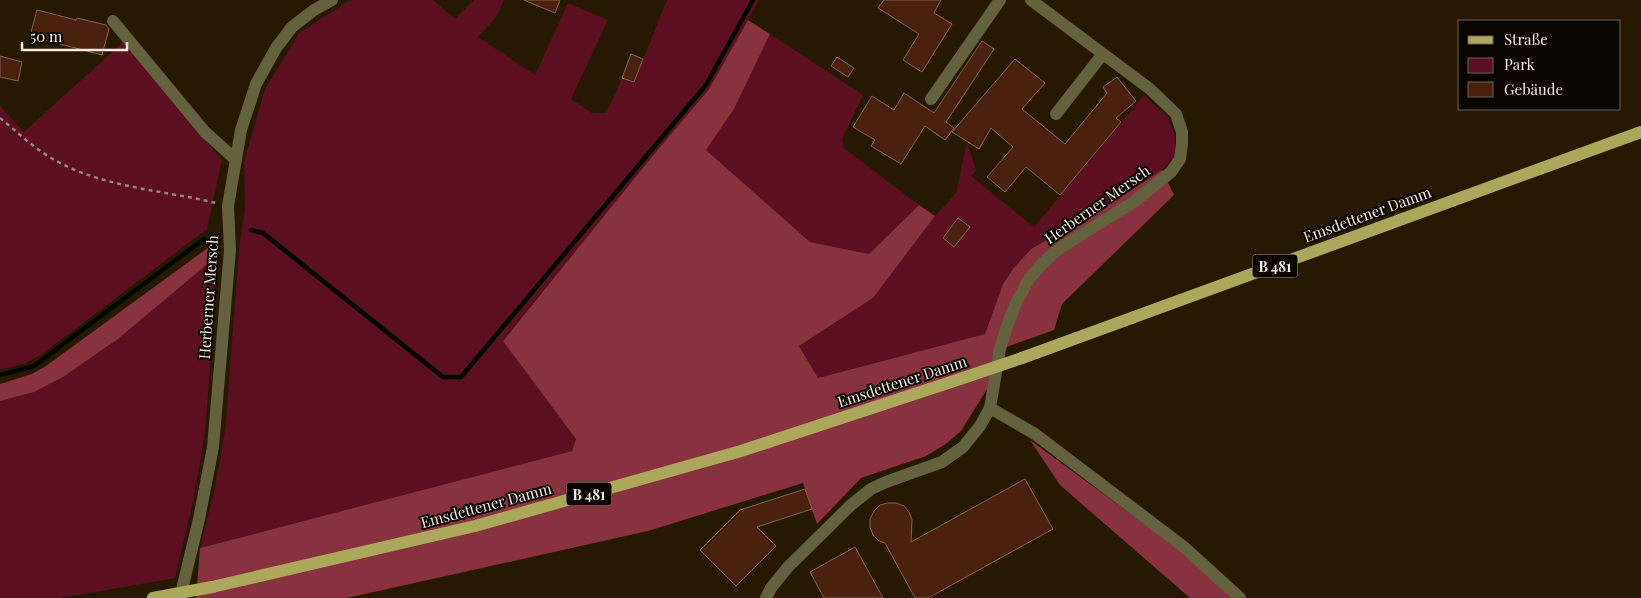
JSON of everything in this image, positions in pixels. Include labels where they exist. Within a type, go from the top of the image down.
[{"type":"main road","name":"Emsdettener Damm","points":[[153,598],[212,587],[475,526],[741,451],[1022,358],[1641,132]]},
{"type":"street","name":"Herberner Mersch","points":[[180,598],[213,447],[230,250],[228,206],[241,130],[256,84],[276,48],[292,27],[314,10],[332,0]]},
{"type":"street","points":[[931,99],[1000,0]]},
{"type":"street","name":"Herberner Mersch","points":[[766,598],[771,588],[788,567],[851,505],[872,489],[942,462],[963,447],[980,426],[990,408],[1000,349],[1006,329],[1016,303],[1029,279],[1057,250],[1135,201],[1171,172],[1180,159],[1182,132],[1176,114],[1150,89],[1102,55],[1031,0]]},
{"type":"street","points":[[113,21],[204,132],[235,159]]},
{"type":"street","points":[[1056,114],[1102,55]]},
{"type":"street","points":[[990,408],[1034,434],[1176,541],[1240,598]]},
{"type":"path","points":[[0,118],[42,152],[94,177],[146,190],[200,199],[228,206]]},
{"type":"green space","points":[[350,0],[433,0],[455,19],[474,0],[504,0],[496,17],[478,37],[535,75],[568,3],[608,20],[571,99],[592,113],[605,113],[622,78],[634,82],[667,0],[759,0],[709,89],[503,340],[576,439],[572,451],[200,548],[215,486],[225,431],[239,250],[245,207],[244,162],[265,89],[299,33]]},
{"type":"green space","points":[[770,34],[863,95],[842,139],[844,148],[919,205],[869,254],[810,242],[706,150],[734,109]]},
{"type":"green space","points":[[123,42],[222,160],[207,229],[41,355],[26,363],[0,370],[0,106],[24,132]]},
{"type":"green space","points":[[1144,95],[1168,117],[1175,136],[1175,155],[1162,170],[1111,203],[1031,249],[1013,269],[1003,284],[985,334],[818,378],[799,346],[873,298],[935,216],[956,193],[967,142],[976,170],[971,176],[1034,227]]},
{"type":"green space","points":[[211,261],[215,305],[205,433],[194,498],[175,578],[62,598],[0,598],[0,401],[34,392],[63,377],[118,339]]},
{"type":"shaded area","points":[[748,20],[770,34],[734,109],[706,150],[810,242],[869,254],[919,205],[935,216],[873,298],[799,346],[818,378],[985,334],[1003,284],[1013,269],[1031,249],[1111,203],[1162,170],[1174,195],[1062,304],[1054,330],[995,351],[989,386],[961,431],[947,443],[926,456],[861,478],[817,524],[803,483],[648,531],[347,598],[196,598],[200,548],[572,451],[576,439],[503,341],[709,89]]},
{"type":"shaded area","points":[[209,247],[211,261],[118,339],[63,377],[34,392],[0,401],[0,384],[32,374],[46,366]]},
{"type":"shaded area","points":[[1030,440],[1177,548],[1233,598],[1190,598],[1060,485]]},
{"type":"building","points":[[524,0],[560,0],[555,13]]},
{"type":"building","points":[[884,0],[941,0],[934,13],[952,24],[922,72],[903,60],[919,34],[878,8]]},
{"type":"building","points":[[37,10],[106,25],[109,29],[102,55],[30,36]]},
{"type":"building","points":[[982,41],[994,49],[946,122],[954,128],[945,140],[925,126],[901,164],[871,146],[875,140],[853,127],[872,96],[894,110],[904,93],[934,113]]},
{"type":"building","points":[[631,54],[643,59],[634,82],[622,78]]},
{"type":"building","points":[[0,56],[22,62],[18,81],[0,77]]},
{"type":"building","points":[[837,57],[854,68],[848,77],[831,66]]},
{"type":"building","points":[[1015,59],[1045,83],[1022,109],[1065,144],[1107,93],[1103,87],[1117,77],[1136,101],[1116,118],[1121,122],[1060,195],[1026,167],[1005,192],[987,177],[1013,147],[991,128],[979,149],[952,132]]},
{"type":"building","points":[[958,218],[970,227],[954,247],[943,238]]},
{"type":"building","points":[[1025,479],[1053,529],[928,598],[915,598],[885,543],[879,541],[873,535],[870,527],[870,519],[880,505],[896,503],[904,506],[909,512],[912,520],[911,542]]},
{"type":"building","points":[[805,489],[812,509],[757,527],[776,546],[736,586],[700,550],[740,510]]},
{"type":"building","points":[[855,547],[883,598],[824,598],[810,572]]},
{"type":"waterway","points":[[251,230],[263,233],[443,377],[461,377],[706,85],[753,0]]},
{"type":"waterway","points":[[0,375],[34,366],[204,239]]}]
